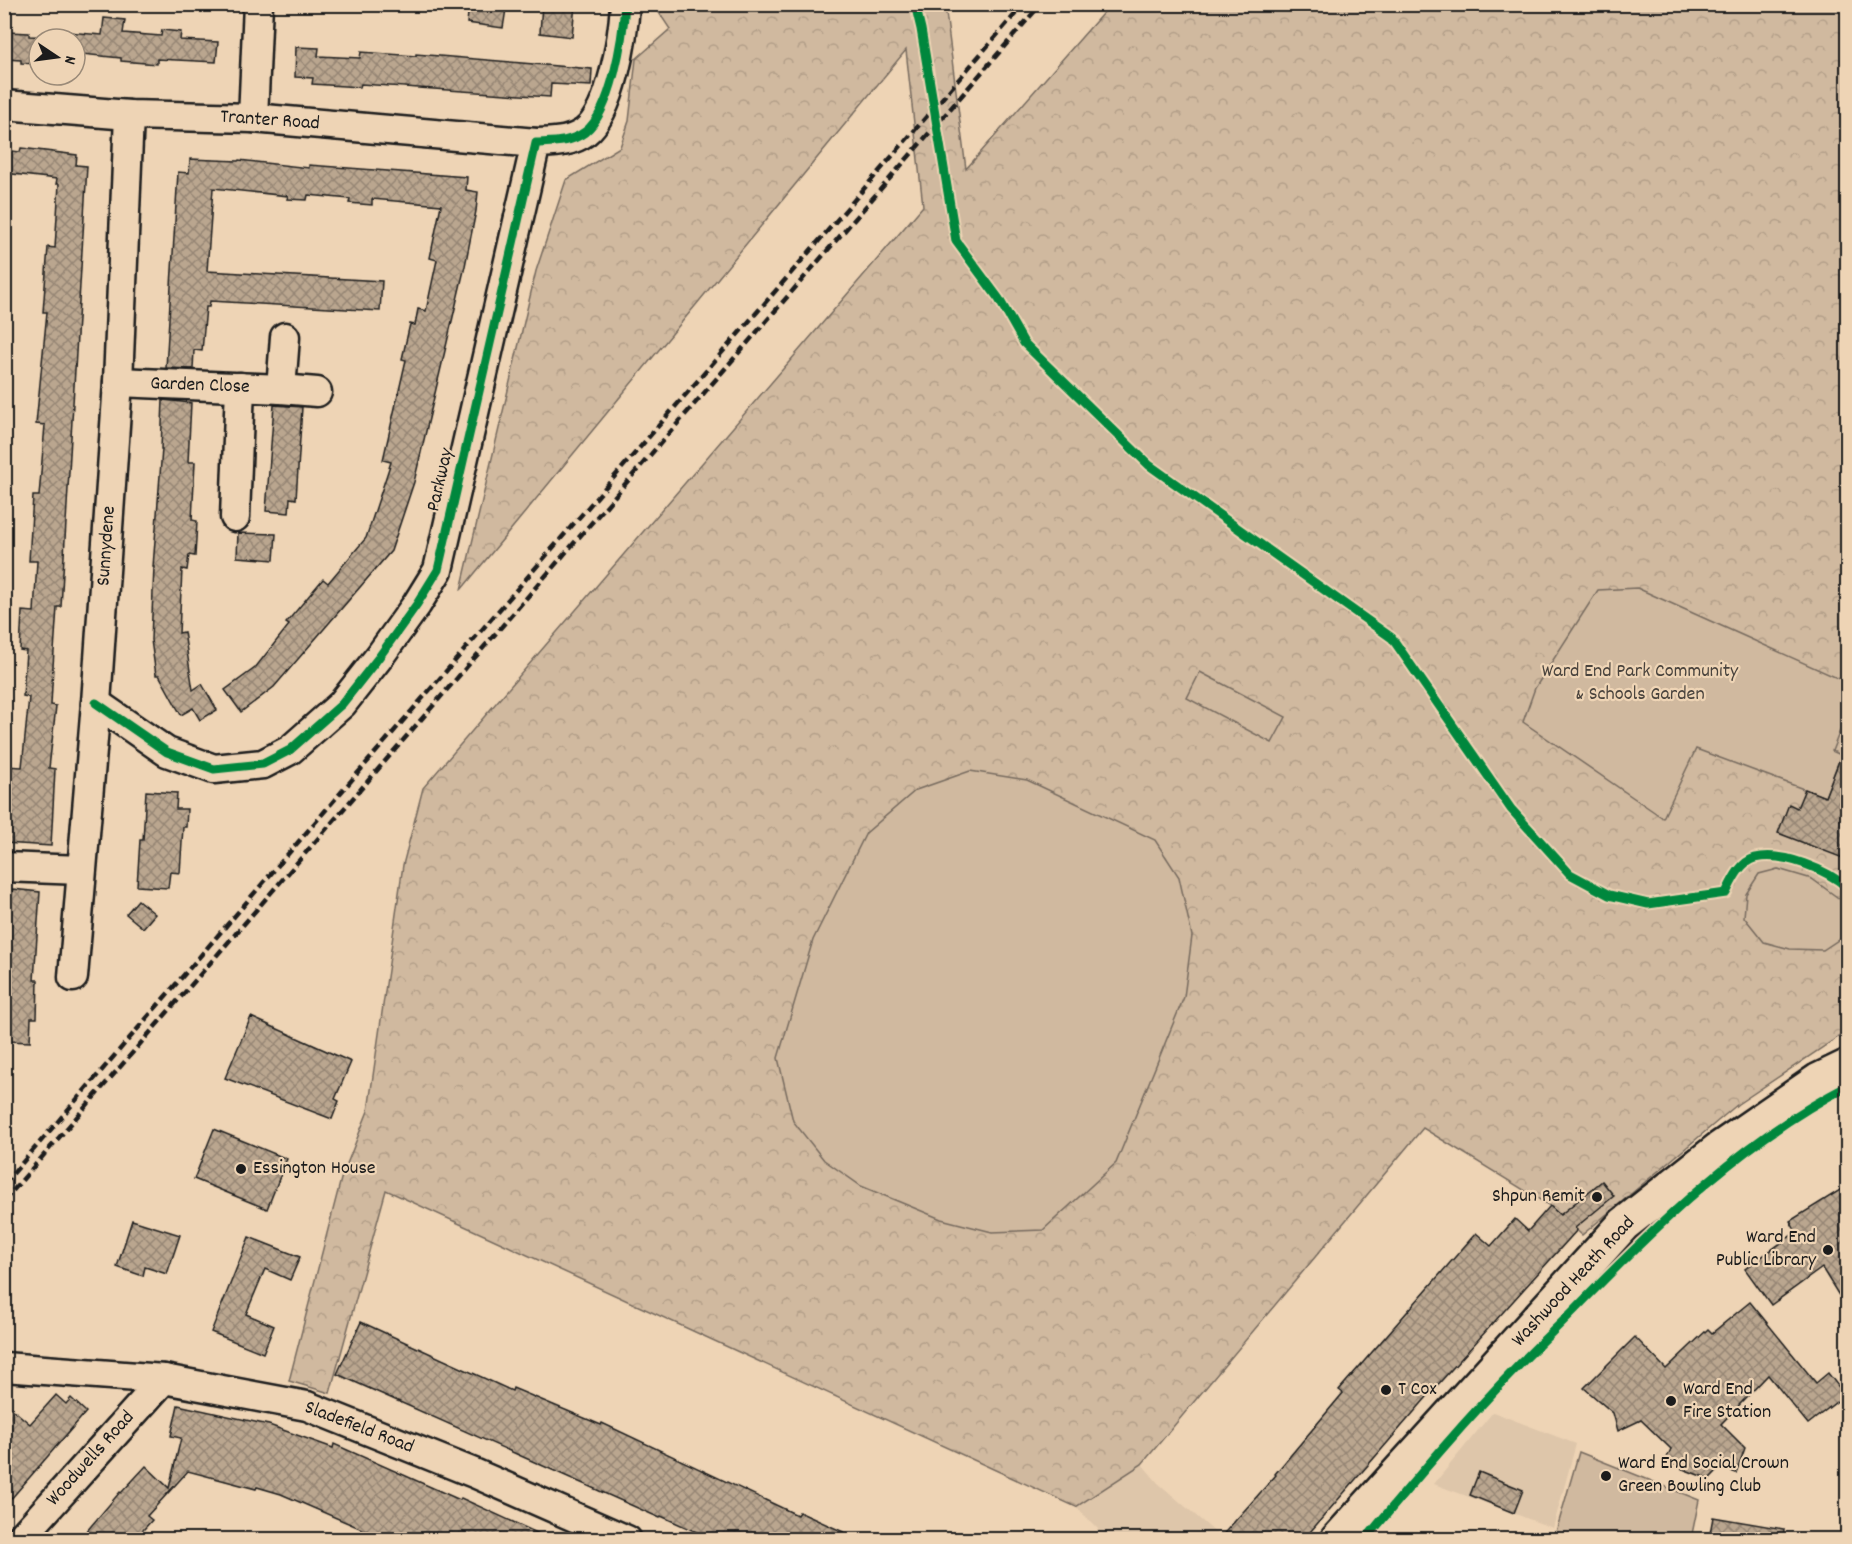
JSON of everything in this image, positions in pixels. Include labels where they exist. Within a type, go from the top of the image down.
[{"type":"main road","name":"Washwood Heath Road","points":[[1337,1539],[1624,1224],[1719,1149],[1819,1080],[1848,1066]]},
{"type":"street","points":[[253,118],[258,4]]},
{"type":"street","points":[[536,143],[567,141],[586,131],[602,110],[611,83],[624,26],[625,4]]},
{"type":"street","name":"Tranter Road","points":[[4,105],[129,115],[253,118],[536,143]]},
{"type":"street","name":"Sunnydene","points":[[73,977],[96,704],[118,382],[129,115]]},
{"type":"street","name":"Parkway","points":[[96,704],[177,756],[214,769],[263,764],[290,750],[342,704],[373,665],[417,604],[438,570],[536,143]]},
{"type":"street","points":[[281,389],[285,337]]},
{"type":"street","name":"Garden Close","points":[[118,382],[317,392]]},
{"type":"street","points":[[236,517],[240,387]]},
{"type":"street","points":[[4,867],[81,870]]},
{"type":"street","name":"Sladefield Road","points":[[4,1366],[164,1379],[307,1406],[474,1473],[627,1539]]},
{"type":"street","name":"Woodwells Road","points":[[19,1539],[164,1379]]},
{"type":"shaded area","points":[[1493,1412],[1576,1444],[1553,1528],[1434,1484]]},
{"type":"shaded area","points":[[1142,1464],[1158,1483],[1223,1539],[1094,1539],[1098,1529],[1076,1507]]},
{"type":"green space","points":[[654,5],[945,5],[966,169],[1110,5],[1847,5],[1847,1031],[1738,1104],[1582,1235],[1550,1206],[1423,1128],[1142,1464],[1076,1507],[386,1190],[330,1393],[289,1381],[341,1179],[368,1111],[403,865],[423,788],[923,206],[906,50],[461,590],[536,271],[566,180],[620,147],[629,121],[636,59],[670,29]]},
{"type":"green space","name":"Ward End Park Community & Schools Garden","points":[[1637,588],[1844,681],[1841,728],[1832,751],[1841,755],[1825,797],[1696,749],[1663,818],[1523,722],[1535,688],[1598,590]]},
{"type":"green space","points":[[1200,672],[1286,717],[1272,743],[1187,698]]},
{"type":"green space","points":[[970,771],[1027,780],[1155,840],[1179,877],[1192,936],[1184,997],[1116,1163],[1043,1230],[992,1232],[941,1219],[861,1186],[824,1160],[793,1121],[778,1058],[813,940],[866,833],[916,790]]},
{"type":"green space","points":[[1778,869],[1812,879],[1841,900],[1847,909],[1847,934],[1823,950],[1790,949],[1764,942],[1744,917],[1746,894],[1759,874]]},
{"type":"green space","name":"Ward End Social Crown Green Bowling Club","points":[[1579,1452],[1699,1500],[1691,1539],[1554,1539]]},
{"type":"building","points":[[469,4],[506,9],[503,28],[467,23]]},
{"type":"building","points":[[542,4],[575,4],[572,37],[540,33]]},
{"type":"building","points":[[104,18],[125,20],[123,33],[161,36],[162,30],[181,32],[180,40],[218,42],[216,62],[157,59],[157,64],[121,61],[121,58],[87,55],[87,34],[102,35]]},
{"type":"building","points":[[8,32],[27,33],[27,63],[21,63],[21,60],[6,59]]},
{"type":"building","points":[[296,47],[319,48],[318,56],[360,58],[361,52],[416,56],[416,54],[592,69],[591,86],[551,84],[550,97],[361,84],[360,87],[312,84],[313,78],[295,77]]},
{"type":"building","points":[[21,148],[77,155],[76,165],[87,166],[61,607],[57,607],[53,666],[51,705],[56,706],[49,768],[55,769],[51,846],[4,843],[4,766],[22,767],[29,697],[23,696],[26,651],[20,650],[22,611],[34,612],[37,561],[29,561],[33,496],[39,496],[45,425],[36,424],[47,312],[43,312],[48,247],[55,248],[59,184],[56,184],[57,179],[4,173],[4,150],[20,152]]},
{"type":"building","points":[[190,159],[239,160],[309,168],[309,165],[467,177],[466,190],[478,192],[465,266],[414,482],[391,551],[274,687],[241,712],[225,690],[255,668],[289,625],[286,623],[323,579],[328,583],[366,538],[391,462],[383,460],[406,360],[402,359],[410,324],[415,325],[418,309],[426,311],[437,260],[430,258],[441,205],[372,199],[372,205],[349,203],[350,199],[308,195],[307,200],[287,199],[288,196],[213,188],[207,271],[382,281],[380,311],[210,301],[209,307],[206,307],[202,351],[194,350],[193,369],[166,368],[178,172],[189,173]]},
{"type":"building","points":[[163,400],[191,403],[188,462],[195,462],[192,520],[197,521],[195,556],[189,555],[187,570],[182,569],[179,633],[184,632],[193,690],[202,684],[217,710],[200,720],[193,708],[181,715],[159,675],[156,675],[151,640]]},
{"type":"building","points":[[274,405],[302,407],[296,499],[290,498],[289,513],[266,511]]},
{"type":"building","points":[[238,533],[276,534],[274,560],[237,557]]},
{"type":"building","points":[[1846,743],[1848,743],[1848,860],[1778,833],[1789,804],[1797,808],[1805,789],[1825,797]]},
{"type":"building","points":[[146,791],[177,793],[176,809],[187,809],[186,827],[183,827],[180,873],[170,872],[168,888],[137,886]]},
{"type":"building","points":[[12,889],[40,892],[34,980],[38,980],[37,1018],[31,1018],[30,1042],[7,1041]]},
{"type":"building","points":[[138,900],[155,914],[143,928],[126,914]]},
{"type":"building","points":[[251,1017],[351,1062],[335,1099],[339,1101],[332,1119],[225,1078]]},
{"type":"building","name":"Essington House","points":[[214,1129],[287,1159],[267,1209],[194,1179]]},
{"type":"building","points":[[1602,1181],[1614,1196],[1575,1228],[1577,1230],[1433,1390],[1304,1539],[1219,1539],[1276,1475],[1343,1393],[1339,1390],[1476,1233],[1491,1246],[1515,1219],[1528,1231],[1550,1206],[1560,1215]]},
{"type":"building","points":[[1848,1185],[1848,1310],[1822,1268],[1771,1305],[1745,1269],[1796,1232],[1790,1221]]},
{"type":"building","points":[[132,1220],[180,1235],[167,1274],[145,1267],[143,1276],[117,1267]]},
{"type":"building","points":[[249,1237],[300,1257],[290,1280],[265,1269],[246,1314],[274,1326],[263,1353],[211,1332]]},
{"type":"building","name":"Ward End Fire Station","points":[[1750,1302],[1816,1383],[1828,1373],[1845,1395],[1808,1424],[1768,1375],[1721,1424],[1745,1448],[1736,1473],[1721,1467],[1709,1479],[1665,1462],[1671,1449],[1641,1420],[1618,1431],[1613,1413],[1584,1388],[1635,1337],[1666,1369],[1708,1329],[1712,1333]]},
{"type":"building","points":[[361,1322],[512,1391],[513,1388],[601,1425],[602,1423],[797,1515],[799,1512],[859,1539],[712,1539],[661,1516],[660,1518],[337,1374]]},
{"type":"building","points":[[56,1395],[66,1404],[71,1398],[86,1412],[4,1507],[4,1402],[30,1424]]},
{"type":"building","points":[[178,1405],[269,1425],[333,1448],[334,1444],[550,1539],[385,1539],[281,1494],[188,1471],[147,1516],[152,1520],[135,1539],[80,1539],[120,1492],[146,1466],[169,1488],[181,1438],[171,1436]]},
{"type":"building","points":[[1479,1472],[1523,1490],[1514,1513],[1470,1495]]},
{"type":"building","points":[[1713,1517],[1784,1529],[1783,1539],[1709,1539]]},
{"type":"railway","points":[[4,1184],[1024,4]]},
{"type":"railway","points":[[4,1201],[1041,4]]},
{"type":"cycle path","points":[[96,703],[167,752],[214,769],[263,764],[290,750],[342,704],[379,657],[438,570],[536,143],[561,141],[579,136],[594,122],[609,91],[619,53],[625,4]]},
{"type":"cycle path","points":[[915,4],[956,241],[999,299],[1024,343],[1149,465],[1392,638],[1511,809],[1570,874],[1609,895],[1648,904],[1726,893],[1745,863],[1755,858],[1778,857],[1817,869],[1848,888]]},
{"type":"cycle path","points":[[1365,1540],[1441,1450],[1501,1384],[1643,1241],[1706,1183],[1740,1156],[1810,1107],[1848,1086]]},
{"type":"place","name":"Essington House","points":[[241,1169]]},
{"type":"place","name":"Shpun Remit","points":[[1597,1197]]},
{"type":"place","name":"Ward End Public Library","points":[[1828,1250]]},
{"type":"place","name":"T Cox","points":[[1386,1390]]},
{"type":"place","name":"Ward End Fire Station","points":[[1671,1401]]},
{"type":"place","name":"Ward End Social Crown Green Bowling Club","points":[[1606,1476]]}]
